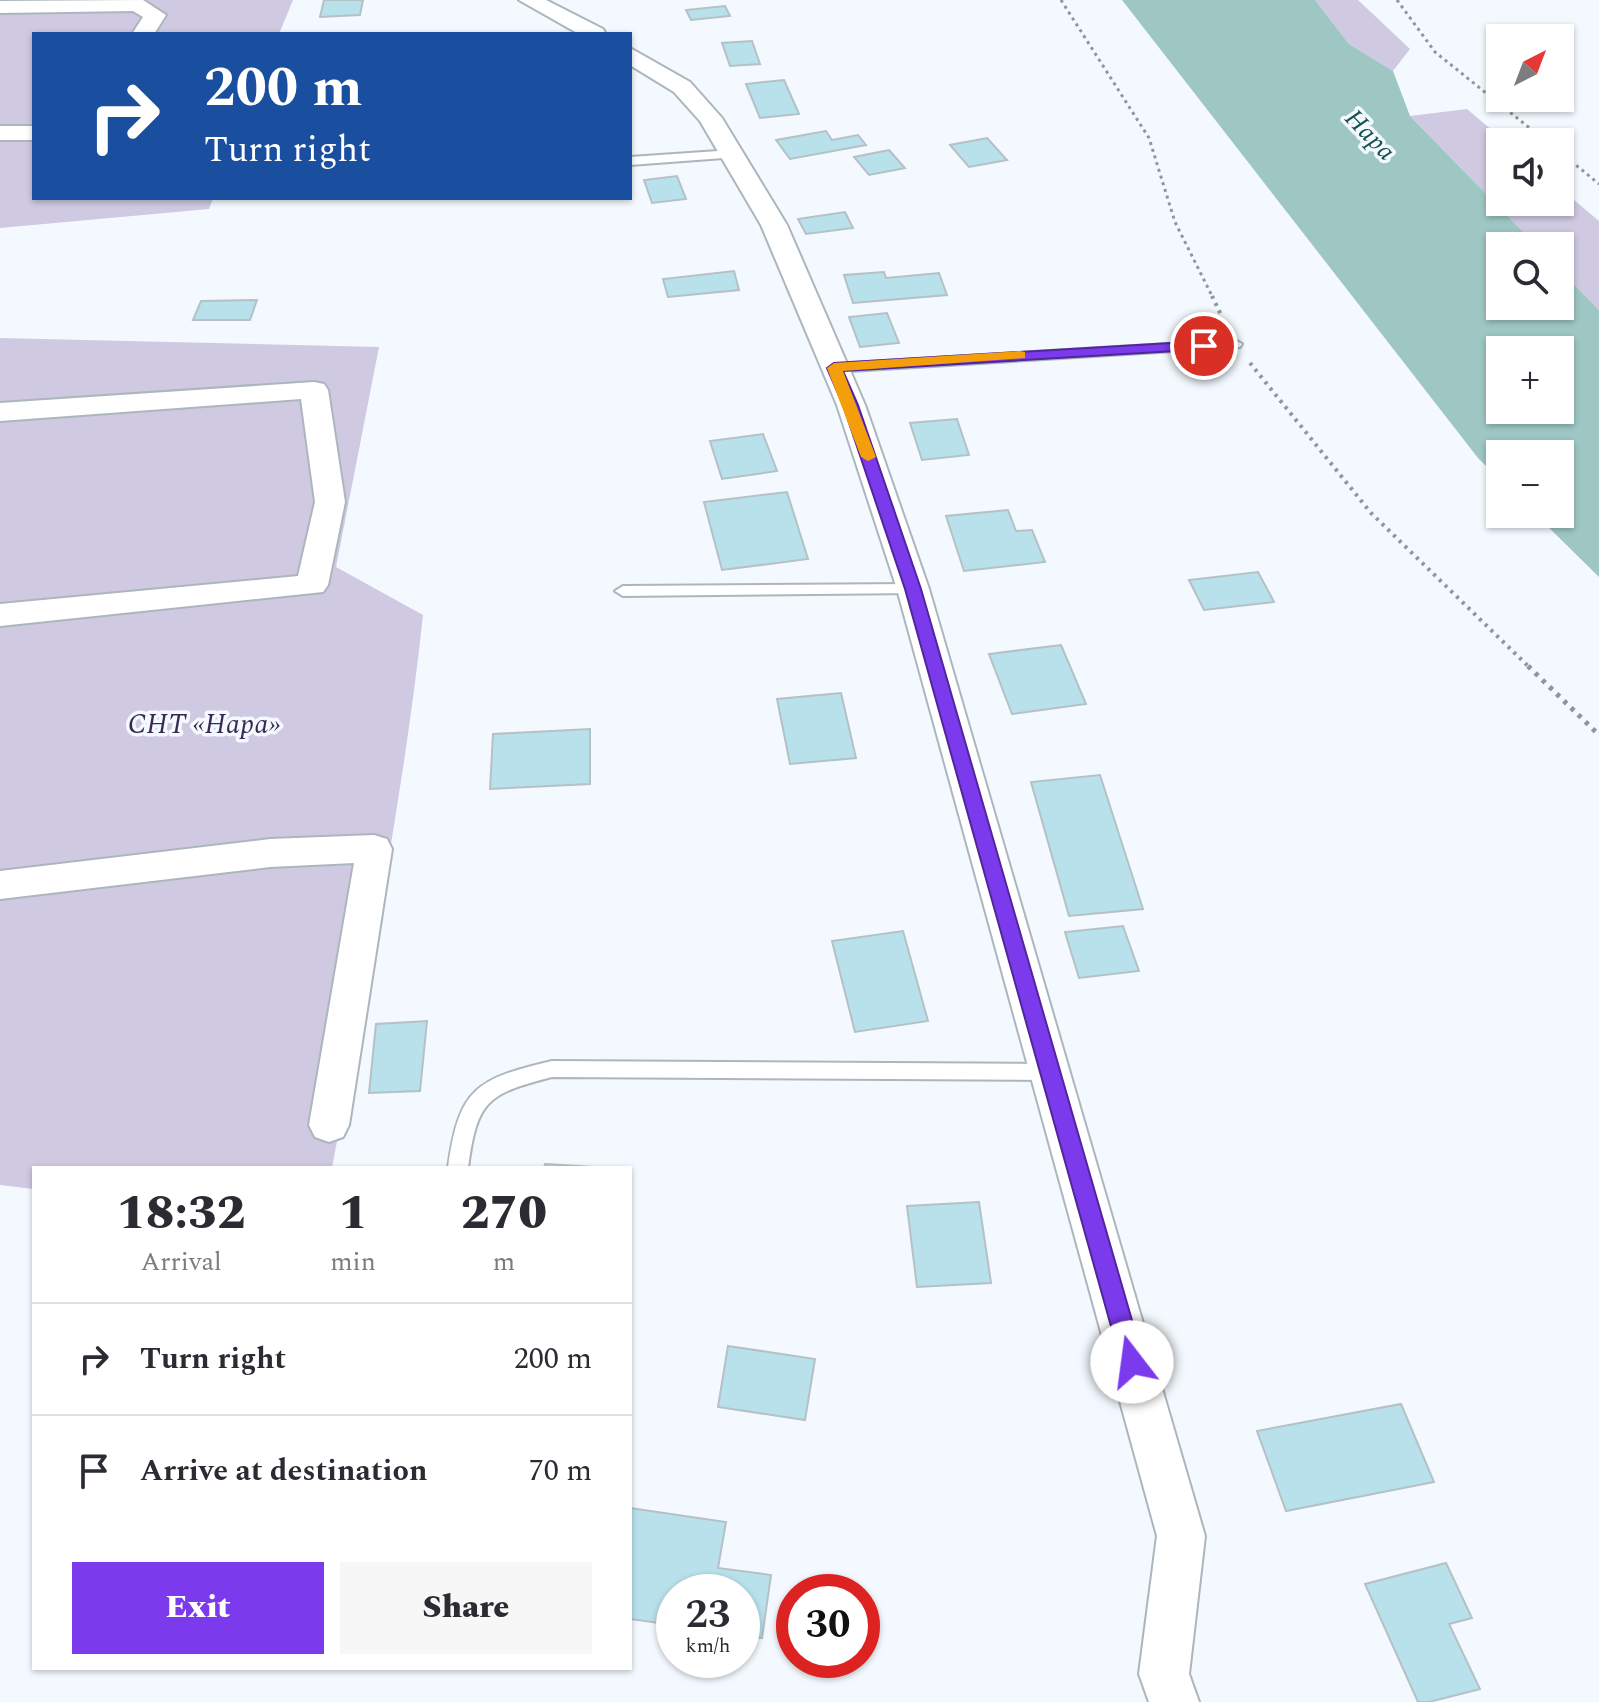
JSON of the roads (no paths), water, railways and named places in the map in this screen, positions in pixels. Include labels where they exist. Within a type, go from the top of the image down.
[{"type":"street","points":[[530,0],[591,32]]},
{"type":"street","points":[[0,7],[137,5],[155,15],[144,32]]},
{"type":"street","points":[[632,56],[682,87],[710,118],[774,225],[851,405],[913,589],[1181,1536],[1164,1674],[1174,1702]]},
{"type":"street","points":[[0,133],[32,133]]},
{"type":"street","points":[[0,412],[314,390],[330,502],[312,585],[0,615]]},
{"type":"street","points":[[0,885],[270,853],[374,849],[329,1125]]},
{"type":"lane","points":[[632,161],[733,154]]},
{"type":"lane","points":[[834,368],[1235,344]]},
{"type":"lane","points":[[623,591],[913,589]]},
{"type":"lane","points":[[458,1166],[463,1127],[477,1100],[502,1081],[552,1069],[1052,1072]]},
{"type":"water","name":"Нара","points":[[1122,0],[1315,0],[1349,44],[1393,71],[1410,116],[1486,194],[1486,216],[1508,216],[1523,232],[1486,232],[1486,320],[1574,320],[1574,284],[1599,310],[1599,577],[1549,528],[1574,528],[1574,440],[1486,440],[1486,466]]},
{"type":"park label","name":"СНТ «Нара»","points":[[204,724]]}]
